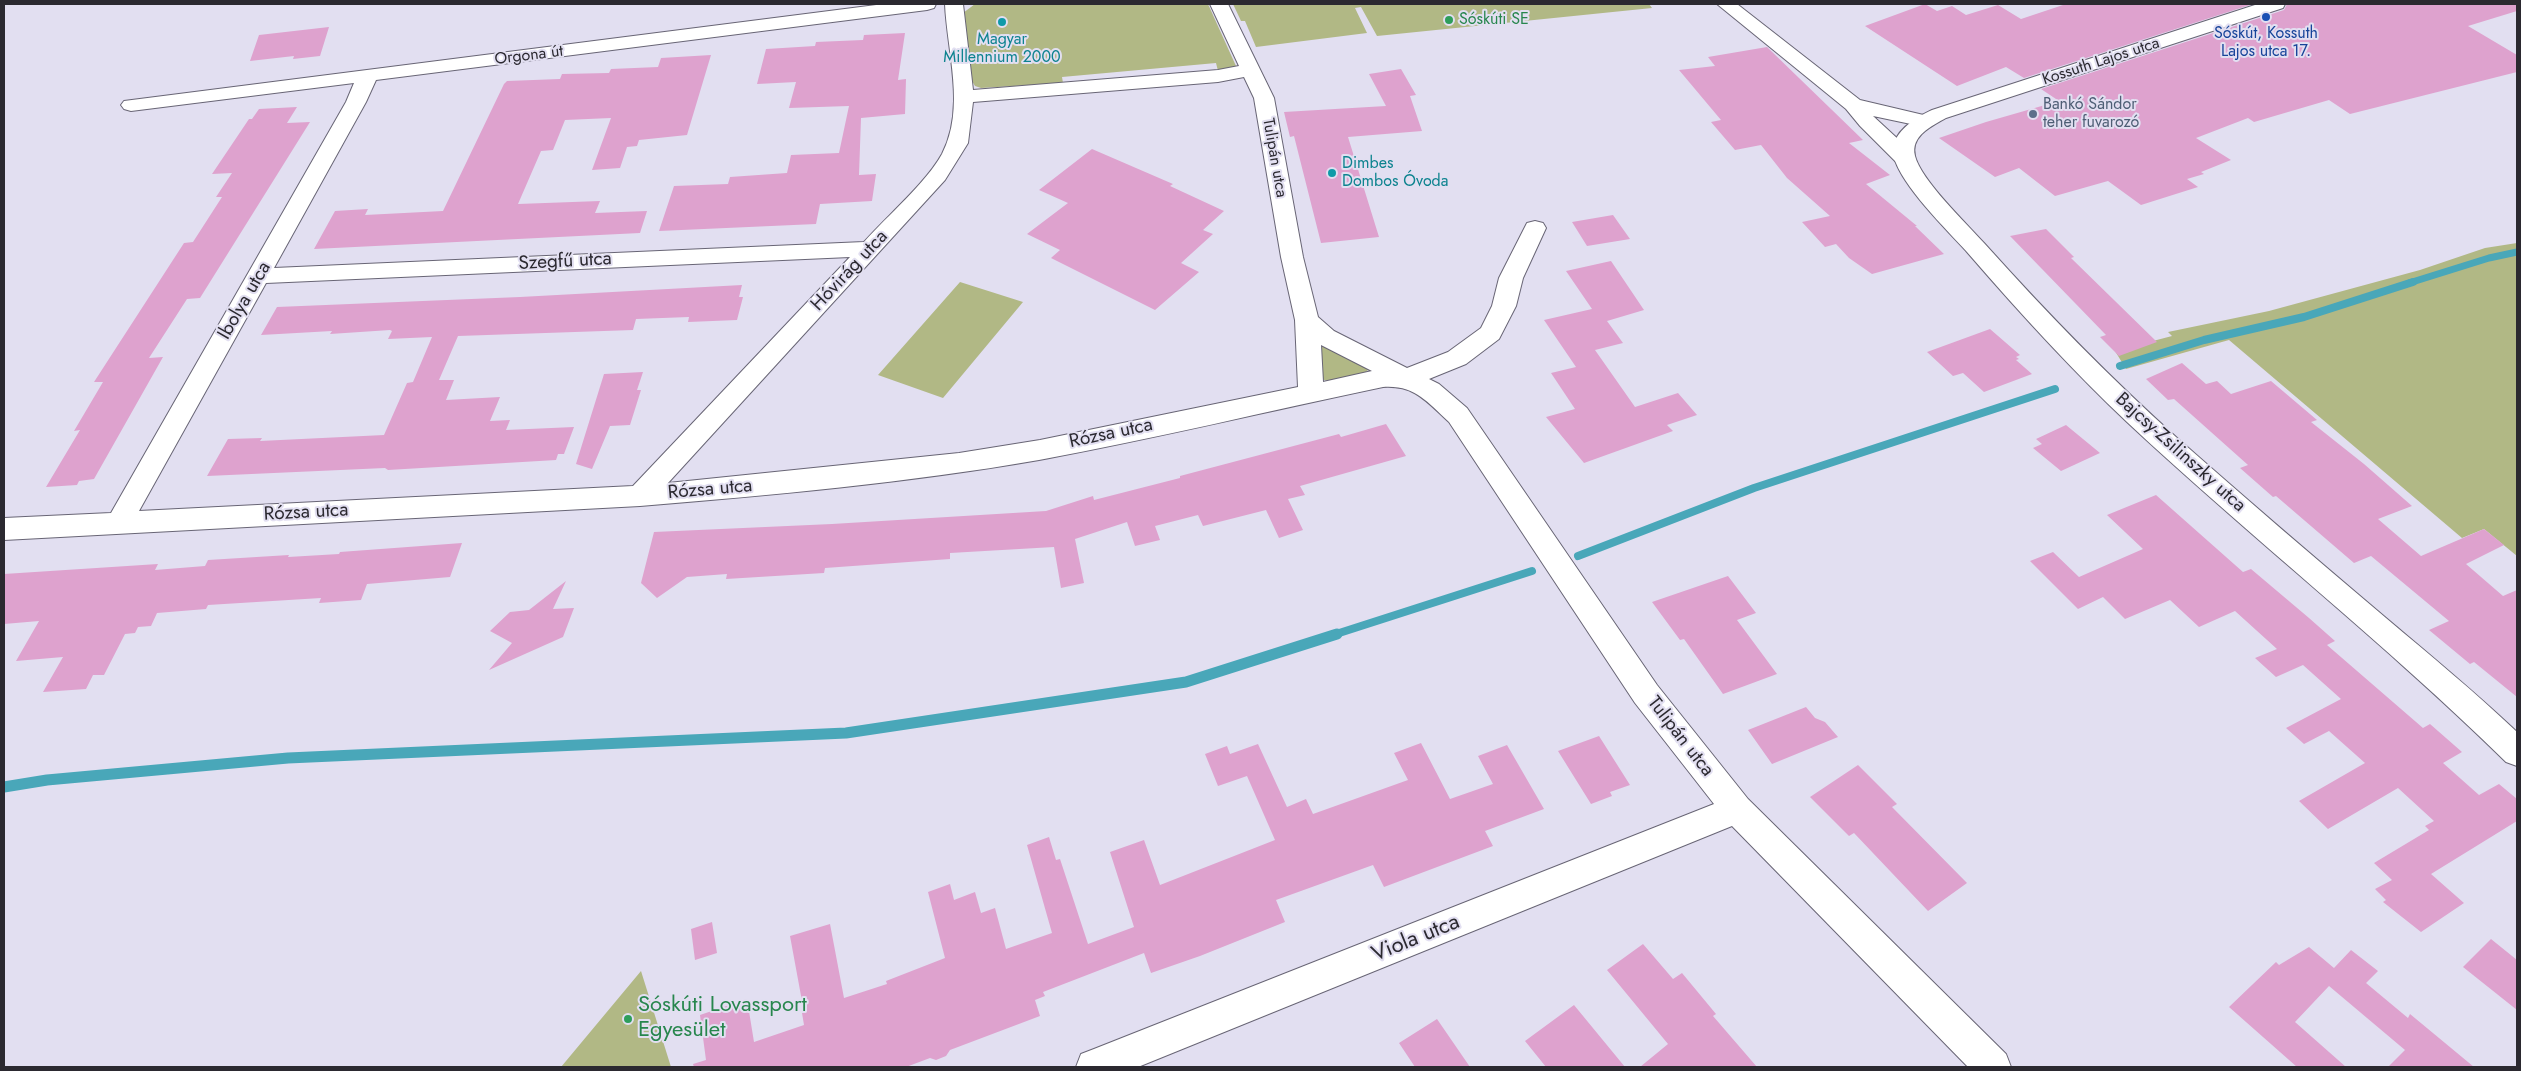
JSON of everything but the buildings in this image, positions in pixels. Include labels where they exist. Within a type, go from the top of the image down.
[{"type":"street","name":"Orgona út","points":[[132,105],[367,77],[927,4]]},
{"type":"street","name":"Hóvirág utca","points":[[640,496],[871,249],[945,164],[957,144],[961,128],[963,97],[954,4]]},
{"type":"street","name":"Tulipán utca","points":[[1218,4],[1252,70],[1264,98],[1292,257],[1307,320],[1312,392]]},
{"type":"street","points":[[1726,4],[1853,105],[1925,121]]},
{"type":"street","name":"Kossuth Lajos utca","points":[[1925,121],[1957,106],[2079,70],[2276,4]]},
{"type":"street","points":[[963,97],[1218,76],[1252,70]]},
{"type":"street","name":"Ibolya utca","points":[[119,523],[260,276],[356,102],[367,77]]},
{"type":"street","name":"Bajcsy-Zsilinszky utca","points":[[1853,105],[1867,122],[1904,156],[1909,168],[1948,216],[2107,388],[2178,454],[2517,752]]},
{"type":"street","points":[[1904,156],[1903,146],[1907,137],[1925,121]]},
{"type":"street","points":[[1408,377],[1457,358],[1490,333],[1504,306],[1511,278],[1535,228]]},
{"type":"street","name":"Szegfű utca","points":[[260,276],[871,249]]},
{"type":"street","name":"Tulipán utca","points":[[1307,320],[1325,336],[1338,344],[1408,377],[1430,390],[1458,415],[1646,694],[1737,809],[1993,1067]]},
{"type":"street","name":"Rózsa utca","points":[[4,529],[640,496],[711,490],[968,461],[1040,450],[1312,392],[1383,378],[1408,377]]},
{"type":"street","name":"Viola utca","points":[[1094,1067],[1737,809]]},
{"type":"green space","points":[[975,4],[1208,4],[1236,66],[1218,71],[1216,63],[1062,77],[1063,83],[981,88],[975,86],[972,81],[963,13]]},
{"type":"green space","name":"Sóskúti SE","points":[[1233,4],[1649,4],[1652,8],[1377,36],[1361,7],[1355,8],[1367,33],[1256,47],[1245,21],[1241,21]]},
{"type":"green space","points":[[2517,243],[2517,556],[2484,529],[2462,538],[2229,340],[2126,369],[2115,351],[2172,336],[2168,332],[2269,311],[2420,270],[2485,248]]},
{"type":"green space","points":[[960,282],[1023,302],[943,398],[878,375]]},
{"type":"green space","points":[[1323,343],[1368,366],[1368,370],[1364,374],[1329,381],[1324,380],[1322,377],[1319,344]]},
{"type":"green space","name":"Sóskúti Lovassport Egyesület","points":[[641,971],[671,1067],[561,1067]]},
{"type":"waterway","points":[[2409,283],[2489,258],[2517,252]]},
{"type":"waterway","points":[[2120,366],[2204,340],[2304,317],[2413,282]]},
{"type":"waterway","points":[[1578,556],[1754,488],[2055,389]]},
{"type":"waterway","points":[[1333,635],[1532,571]]},
{"type":"waterway","points":[[4,787],[47,780],[288,758],[846,733],[1186,682],[1337,634]]},
{"type":"place","name":"Sóskút, Kossuth Lajos utca 17.","points":[[2266,17]]},
{"type":"place","name":"Sóskúti SE","points":[[1449,20]]},
{"type":"place","name":"Magyar Millennium 2000","points":[[1002,22]]},
{"type":"place","name":"Bankó Sándor teher fuvarozó","points":[[2033,114]]},
{"type":"place","name":"Dimbes Dombos Óvoda","points":[[1332,173]]},
{"type":"place","name":"Sóskúti Lovassport Egyesület","points":[[628,1019]]}]
